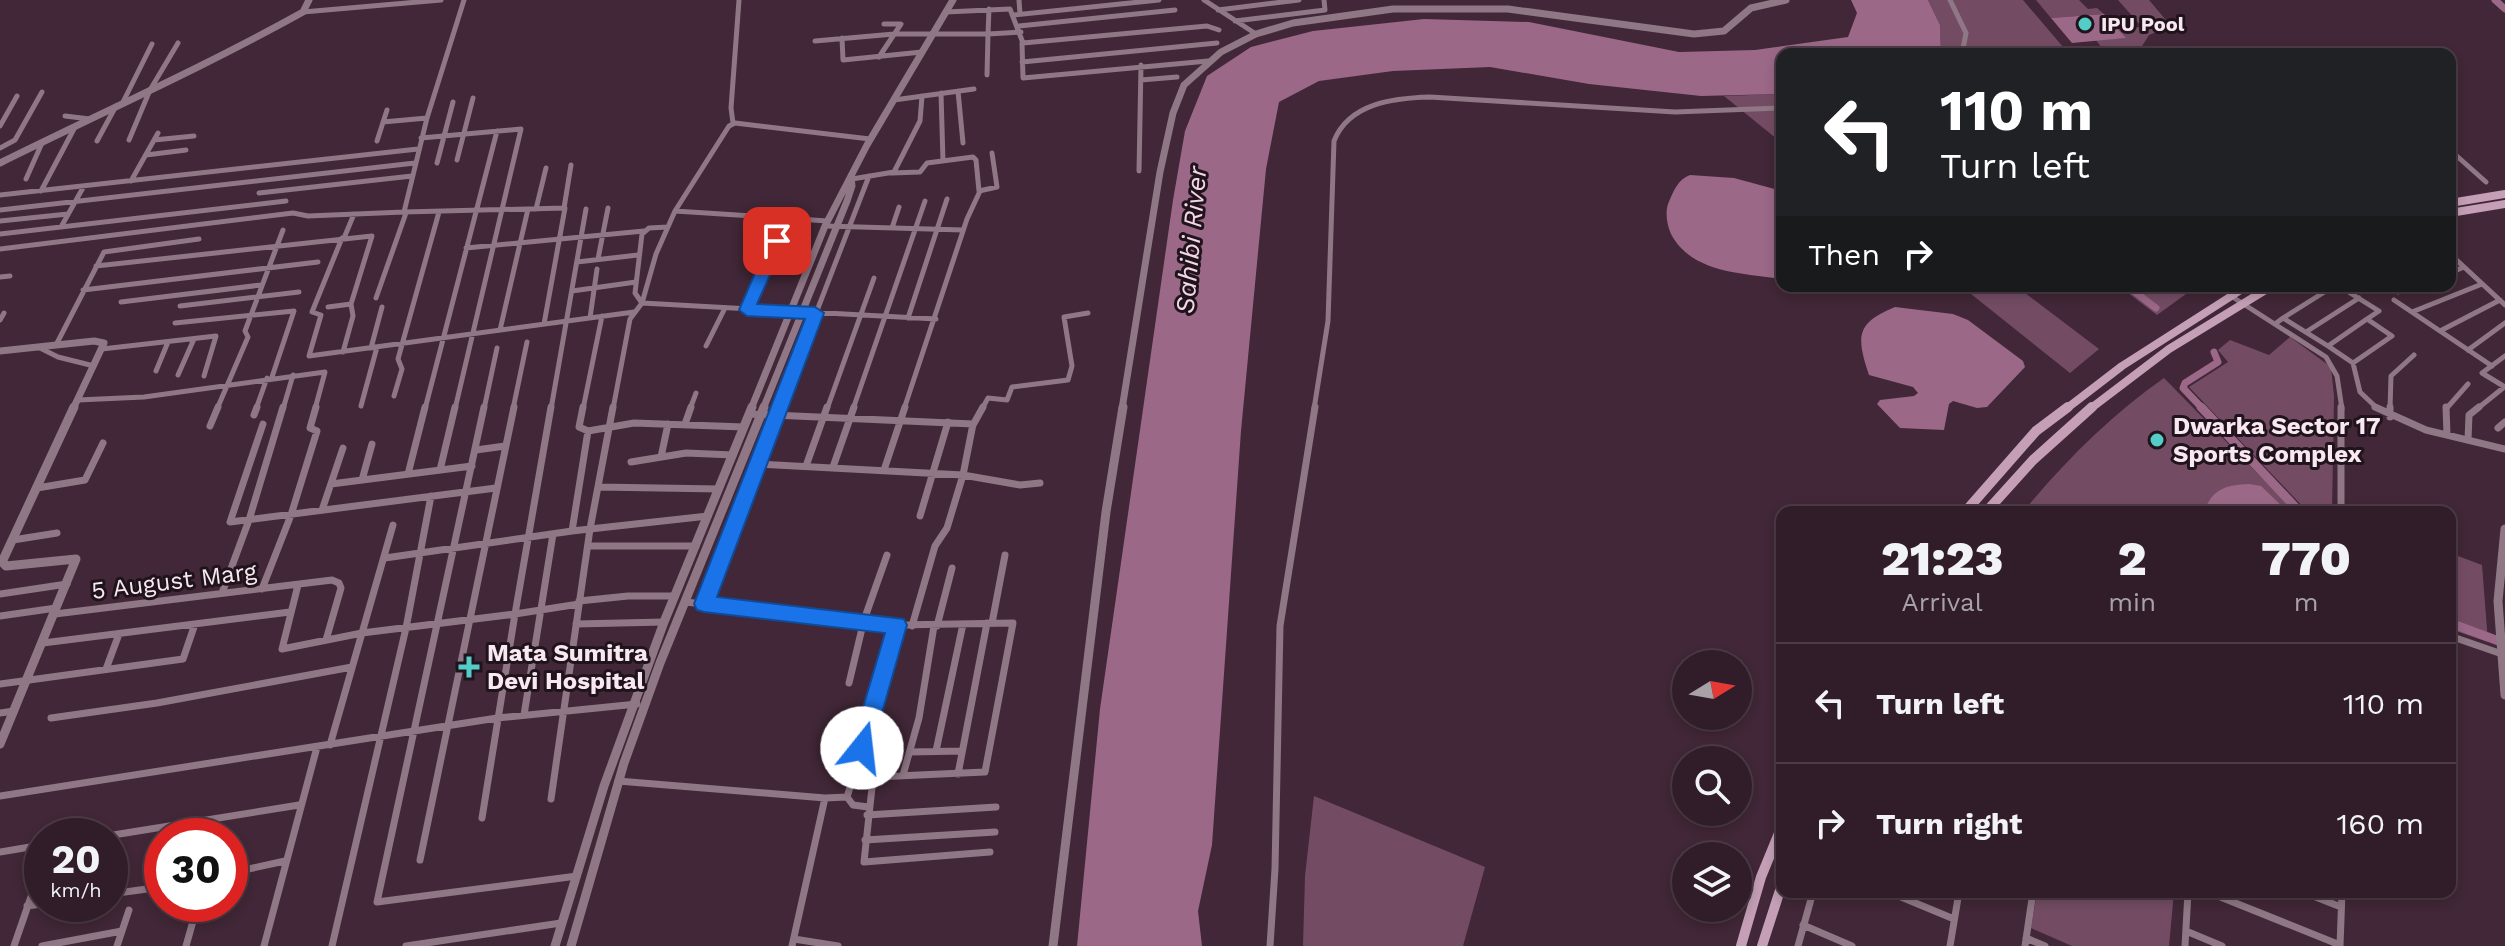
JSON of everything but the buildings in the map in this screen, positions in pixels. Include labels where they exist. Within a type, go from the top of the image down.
[{"type":"main road","points":[[2456,202],[2505,194]]},
{"type":"main road","points":[[2456,212],[2505,204]]},
{"type":"main road","points":[[1970,506],[2036,431],[2122,366],[2237,292]]},
{"type":"main road","points":[[1991,506],[2048,443],[2088,409],[2197,332],[2263,292]]},
{"type":"main road","points":[[1741,946],[1761,877],[1776,841]]},
{"type":"main road","points":[[1762,946],[1777,898]]},
{"type":"street","points":[[303,12],[309,0]]},
{"type":"street","points":[[378,6],[383,0]]},
{"type":"street","points":[[0,163],[213,62],[303,12],[441,0]]},
{"type":"street","points":[[376,298],[405,212],[421,138],[464,0]]},
{"type":"street","points":[[551,799],[590,529],[628,326],[642,303],[675,211],[733,123],[731,108],[739,0]]},
{"type":"street","points":[[571,946],[664,622],[826,223],[870,139],[953,0]]},
{"type":"street","points":[[1019,0],[1017,14],[1023,78],[1208,61]]},
{"type":"street","points":[[946,12],[1008,9],[1017,14],[1159,0]]},
{"type":"street","points":[[1204,0],[1256,34]]},
{"type":"street","points":[[1218,10],[1299,0]]},
{"type":"street","points":[[1235,21],[1325,10],[1324,0]]},
{"type":"street","points":[[1053,946],[1106,512],[1160,172],[1182,89],[1208,61],[1256,34],[1293,23],[1342,15],[1393,9],[1516,10],[1643,29],[1705,34],[1726,30],[1754,6],[1786,0]]},
{"type":"street","points":[[1950,0],[1966,33],[1963,48]]},
{"type":"street","points":[[1127,3],[1129,14]]},
{"type":"street","points":[[987,75],[989,9]]},
{"type":"street","points":[[815,41],[894,34],[988,34],[1175,10]]},
{"type":"street","points":[[879,57],[901,23],[884,24]]},
{"type":"street","points":[[1022,43],[1207,26],[1219,30]]},
{"type":"street","points":[[842,38],[843,60],[922,52]]},
{"type":"street","points":[[129,140],[150,90],[178,43]]},
{"type":"street","points":[[1022,62],[1217,43]]},
{"type":"street","points":[[97,141],[152,44]]},
{"type":"street","points":[[1139,171],[1141,65]]},
{"type":"street","points":[[1141,80],[1177,77]]},
{"type":"street","points":[[894,100],[974,89]]},
{"type":"street","points":[[958,91],[963,143]]},
{"type":"street","points":[[0,148],[15,140],[42,92]]},
{"type":"street","points":[[941,93],[943,161]]},
{"type":"street","points":[[0,126],[17,96]]},
{"type":"street","points":[[892,173],[920,121],[922,96]]},
{"type":"street","points":[[457,160],[473,98]]},
{"type":"street","points":[[1270,946],[1275,869],[1280,626],[1327,335],[1334,141],[1339,130],[1347,120],[1366,109],[1417,98],[1643,109],[1776,109]]},
{"type":"street","points":[[437,163],[453,102]]},
{"type":"street","points":[[377,141],[387,110]]},
{"type":"street","points":[[65,116],[90,119]]},
{"type":"street","points":[[383,122],[427,118]]},
{"type":"street","points":[[733,123],[870,139]]},
{"type":"street","points":[[41,191],[75,126]]},
{"type":"street","points":[[421,138],[521,129],[440,470]]},
{"type":"street","points":[[408,474],[497,131]]},
{"type":"street","points":[[131,181],[158,133]]},
{"type":"street","points":[[154,140],[194,136]]},
{"type":"street","points":[[26,179],[42,143]]},
{"type":"street","points":[[0,195],[418,149]]},
{"type":"street","points":[[146,155],[186,150]]},
{"type":"street","points":[[980,191],[996,188],[992,153]]},
{"type":"street","points":[[2456,155],[2486,182]]},
{"type":"street","points":[[852,178],[920,172],[926,163],[970,157],[975,159],[980,191],[963,230],[884,470]]},
{"type":"street","points":[[0,210],[415,163]]},
{"type":"street","points":[[544,324],[571,165]]},
{"type":"street","points":[[536,209],[546,168]]},
{"type":"street","points":[[259,193],[412,176]]},
{"type":"street","points":[[704,604],[869,176]]},
{"type":"street","points":[[555,946],[604,786],[685,602],[837,226],[852,178]]},
{"type":"street","points":[[61,227],[84,186]]},
{"type":"street","points":[[281,215],[291,190]]},
{"type":"street","points":[[908,318],[947,199]]},
{"type":"street","points":[[0,234],[286,201]]},
{"type":"street","points":[[833,467],[925,201]]},
{"type":"street","points":[[892,228],[899,207]]},
{"type":"street","points":[[0,249],[281,215],[564,208]]},
{"type":"street","points":[[598,259],[608,208]]},
{"type":"street","points":[[2477,208],[2486,216]]},
{"type":"street","points":[[500,330],[528,209]]},
{"type":"street","points":[[482,818],[586,209]]},
{"type":"street","points":[[675,211],[787,218],[837,226],[963,230]]},
{"type":"street","points":[[394,396],[402,370],[397,361],[439,212]]},
{"type":"street","points":[[0,221],[68,214]]},
{"type":"street","points":[[354,214],[312,312],[321,315],[309,354],[635,312]]},
{"type":"street","points":[[747,310],[787,218]]},
{"type":"street","points":[[466,248],[668,227]]},
{"type":"street","points":[[210,426],[248,337],[245,330],[283,230]]},
{"type":"street","points":[[644,231],[638,255],[635,296],[642,303],[936,319]]},
{"type":"street","points":[[96,266],[372,236],[351,304],[353,315],[343,352]]},
{"type":"street","points":[[56,345],[106,251],[199,239]]},
{"type":"street","points":[[577,262],[638,255]]},
{"type":"street","points":[[2440,331],[2502,302],[2456,260]]},
{"type":"street","points":[[83,290],[318,262]]},
{"type":"street","points":[[2456,270],[2464,267]]},
{"type":"street","points":[[590,318],[597,269]]},
{"type":"street","points":[[0,277],[10,276]]},
{"type":"street","points":[[806,466],[874,278]]},
{"type":"street","points":[[572,291],[636,282]]},
{"type":"street","points":[[2412,312],[2482,284]]},
{"type":"street","points":[[121,302],[261,285]]},
{"type":"street","points":[[180,306],[299,292]]},
{"type":"street","points":[[2275,324],[2327,292]]},
{"type":"street","points":[[2328,346],[2379,311],[2348,292]]},
{"type":"street","points":[[2231,296],[2315,348],[2336,369],[2343,430],[2341,506]]},
{"type":"street","points":[[2306,332],[2359,298]]},
{"type":"street","points":[[2394,300],[2492,366]]},
{"type":"street","points":[[328,307],[351,304]]},
{"type":"street","points":[[361,406],[382,307]]},
{"type":"street","points":[[706,346],[725,308]]},
{"type":"street","points":[[175,323],[295,312],[254,415]]},
{"type":"street","points":[[0,320],[4,313]]},
{"type":"street","points":[[912,626],[935,546],[947,528],[963,475],[973,425],[988,398],[1007,400],[1012,387],[1068,380],[1072,366],[1064,317],[1088,313]]},
{"type":"street","points":[[602,316],[577,423],[588,431],[634,423],[744,427]]},
{"type":"street","points":[[2283,318],[2353,363],[2358,371],[2358,386],[2362,395],[2390,417],[2505,449]]},
{"type":"street","points":[[2353,363],[2392,336],[2367,319]]},
{"type":"street","points":[[2468,350],[2505,323]]},
{"type":"street","points":[[102,349],[217,337],[204,376]]},
{"type":"street","points":[[178,375],[194,339]]},
{"type":"street","points":[[0,351],[101,341],[102,349],[3,566],[76,559],[1,739]]},
{"type":"street","points":[[156,371],[168,342]]},
{"type":"street","points":[[420,860],[527,342]]},
{"type":"street","points":[[38,347],[63,359],[94,366]]},
{"type":"street","points":[[497,348],[379,904],[577,876]]},
{"type":"street","points":[[2390,417],[2391,376],[2414,355]]},
{"type":"street","points":[[2468,440],[2469,415],[2504,388],[2483,375],[2505,356]]},
{"type":"street","points":[[78,400],[144,397],[230,383],[325,373],[310,426],[318,430],[291,515],[262,589]]},
{"type":"street","points":[[222,593],[249,520],[293,375]]},
{"type":"street","points":[[2447,434],[2446,406],[2468,384]]},
{"type":"street","points":[[685,424],[696,393]]},
{"type":"street","points":[[749,414],[973,425]]},
{"type":"street","points":[[920,516],[948,422]]},
{"type":"street","points":[[2498,428],[2505,422]]},
{"type":"street","points":[[263,424],[230,521],[496,488]]},
{"type":"street","points":[[661,457],[668,424]]},
{"type":"street","points":[[572,531],[588,431]]},
{"type":"street","points":[[37,488],[85,480],[103,443]]},
{"type":"street","points":[[362,480],[372,444]]},
{"type":"street","points":[[476,450],[505,446]]},
{"type":"street","points":[[322,510],[343,448]]},
{"type":"street","points":[[631,462],[692,453],[733,455]]},
{"type":"street","points":[[759,464],[963,475],[1020,485],[1040,483]]},
{"type":"street","points":[[331,484],[472,466]]},
{"type":"street","points":[[598,487],[719,489]]},
{"type":"street","points":[[332,946],[406,628],[431,496]]},
{"type":"street","points":[[385,558],[529,536],[708,516]]},
{"type":"street","points":[[330,745],[393,525]]},
{"type":"street","points":[[2505,529],[2498,601],[2505,695]]},
{"type":"street","points":[[13,540],[57,533]]},
{"type":"street","points":[[524,715],[553,534]]},
{"type":"street","points":[[588,546],[696,546]]},
{"type":"street","points":[[849,683],[864,622],[887,555]]},
{"type":"street","points":[[958,774],[1005,555]]},
{"type":"street","points":[[903,775],[919,718],[936,626],[952,568]]},
{"type":"street","name":"5 August Marg","points":[[0,616],[332,580],[340,584],[326,640]]},
{"type":"street","points":[[0,594],[67,584]]},
{"type":"street","points":[[298,585],[282,649],[362,633],[628,596],[675,596]]},
{"type":"street","points":[[685,602],[912,626],[1012,622],[1014,626],[987,771],[853,778]]},
{"type":"street","points":[[43,643],[290,612]]},
{"type":"street","points":[[576,624],[664,622]]},
{"type":"street","points":[[0,684],[183,659],[195,624]]},
{"type":"street","points":[[936,751],[963,624]]},
{"type":"street","points":[[847,797],[897,625]]},
{"type":"street","points":[[106,669],[119,634]]},
{"type":"street","points":[[2456,638],[2503,653]]},
{"type":"street","points":[[51,718],[157,703],[352,667]]},
{"type":"street","points":[[0,796],[497,718],[640,704]]},
{"type":"street","points":[[0,713],[14,711]]},
{"type":"street","points":[[264,946],[299,805],[317,747]]},
{"type":"street","points":[[910,752],[962,751]]},
{"type":"street","points":[[873,778],[862,860],[867,863],[990,852]]},
{"type":"street","points":[[618,781],[825,798],[847,797]]},
{"type":"street","points":[[847,797],[853,805],[868,811],[996,807]]},
{"type":"street","points":[[825,798],[793,942],[838,946]]},
{"type":"street","points":[[228,818],[299,805]]},
{"type":"street","points":[[865,840],[995,832]]},
{"type":"street","points":[[0,852],[24,848]]},
{"type":"street","points":[[248,869],[285,861]]},
{"type":"street","points":[[1798,946],[1811,898]]},
{"type":"street","points":[[1903,898],[1954,919]]},
{"type":"street","points":[[1950,946],[1958,898]]},
{"type":"street","points":[[2032,898],[2025,942],[2045,946]]},
{"type":"street","points":[[2185,946],[2188,898]]},
{"type":"street","points":[[2223,898],[2340,946],[2342,898]]},
{"type":"street","points":[[2318,898],[2341,907]]},
{"type":"street","points":[[117,946],[129,910]]},
{"type":"street","points":[[14,946],[24,915]]},
{"type":"street","points":[[186,946],[193,922]]},
{"type":"street","points":[[406,946],[453,942],[561,923]]},
{"type":"street","points":[[1803,925],[1852,946]]},
{"type":"street","points":[[42,946],[122,931]]},
{"type":"street","points":[[2186,931],[2222,946]]},
{"type":"shaded area","points":[[1928,0],[2023,0],[2064,48],[1941,48],[1940,25]]},
{"type":"shaded area","points":[[2036,0],[2079,0],[2088,9],[2097,8],[2104,14],[2051,18]]},
{"type":"shaded area","points":[[2118,0],[2149,0],[2171,26],[2149,35],[2141,48],[2102,48],[2096,40],[2125,38],[2118,29],[2142,27]]},
{"type":"shaded area","points":[[1776,94],[1776,138],[1724,96]]},
{"type":"shaded area","points":[[1969,292],[2024,292],[2099,349],[2070,373]]},
{"type":"shaded area","points":[[2127,292],[2189,292],[2157,315]]},
{"type":"shaded area","points":[[2290,337],[2331,367],[2334,396],[2332,506],[2302,506],[2189,387],[2228,362],[2218,350],[2230,340],[2269,355]]},
{"type":"shaded area","name":"Dwarka Sector 17 Sports Complex","points":[[2164,378],[2289,506],[2028,506],[2089,440]]},
{"type":"shaded area","points":[[2456,555],[2482,565],[2488,642],[2456,631]]},
{"type":"shaded area","points":[[1314,796],[1485,867],[1463,946],[1303,946],[1305,876]]},
{"type":"shaded area","points":[[2036,898],[2173,898],[2169,946],[2072,946],[2031,928]]},
{"type":"water","name":"Sahibi River","points":[[1851,0],[1928,0],[1940,25],[1941,48],[1776,48],[1776,94],[1701,96],[1589,84],[1490,67],[1393,71],[1319,81],[1279,102],[1266,169],[1241,431],[1212,845],[1198,911],[1202,946],[1077,946],[1100,709],[1173,200],[1185,131],[1207,76],[1251,47],[1313,31],[1424,19],[1529,22],[1679,52],[1755,50],[1848,37],[1857,13]]},
{"type":"water","name":"IPU Pool","points":[[2104,14],[2126,38],[2072,43],[2051,18]]},
{"type":"water","points":[[1690,175],[1734,178],[1776,189],[1776,278],[1720,269],[1692,257],[1680,247],[1671,234],[1667,208],[1676,186]]},
{"type":"water","points":[[1895,307],[1953,314],[1968,320],[2023,361],[2025,367],[1987,407],[1977,408],[1953,401],[1949,404],[1944,430],[1900,428],[1877,404],[1880,400],[1918,393],[1913,387],[1869,375],[1861,341],[1866,325]]},
{"type":"water","points":[[2261,486],[2282,506],[2207,506],[2223,488]]},
{"type":"waterway","points":[[2495,0],[2505,9]]},
{"type":"waterway","points":[[2135,292],[2156,308]]},
{"type":"waterway","points":[[2203,409],[2183,388],[2185,383],[2218,362],[2214,352]]},
{"type":"waterway","points":[[2201,407],[2294,506]]},
{"type":"waterway","points":[[2456,625],[2504,643]]},
{"type":"place","name":"IPU Pool","points":[[2085,24]]},
{"type":"place","name":"Dwarka Sector 17 Sports Complex","points":[[2157,440]]},
{"type":"place","name":"Mata Sumitra Devi Hospital","points":[[469,667]]},
{"type":"route","points":[[777,241],[747,310],[815,313],[704,604],[897,625],[862,748]]}]
